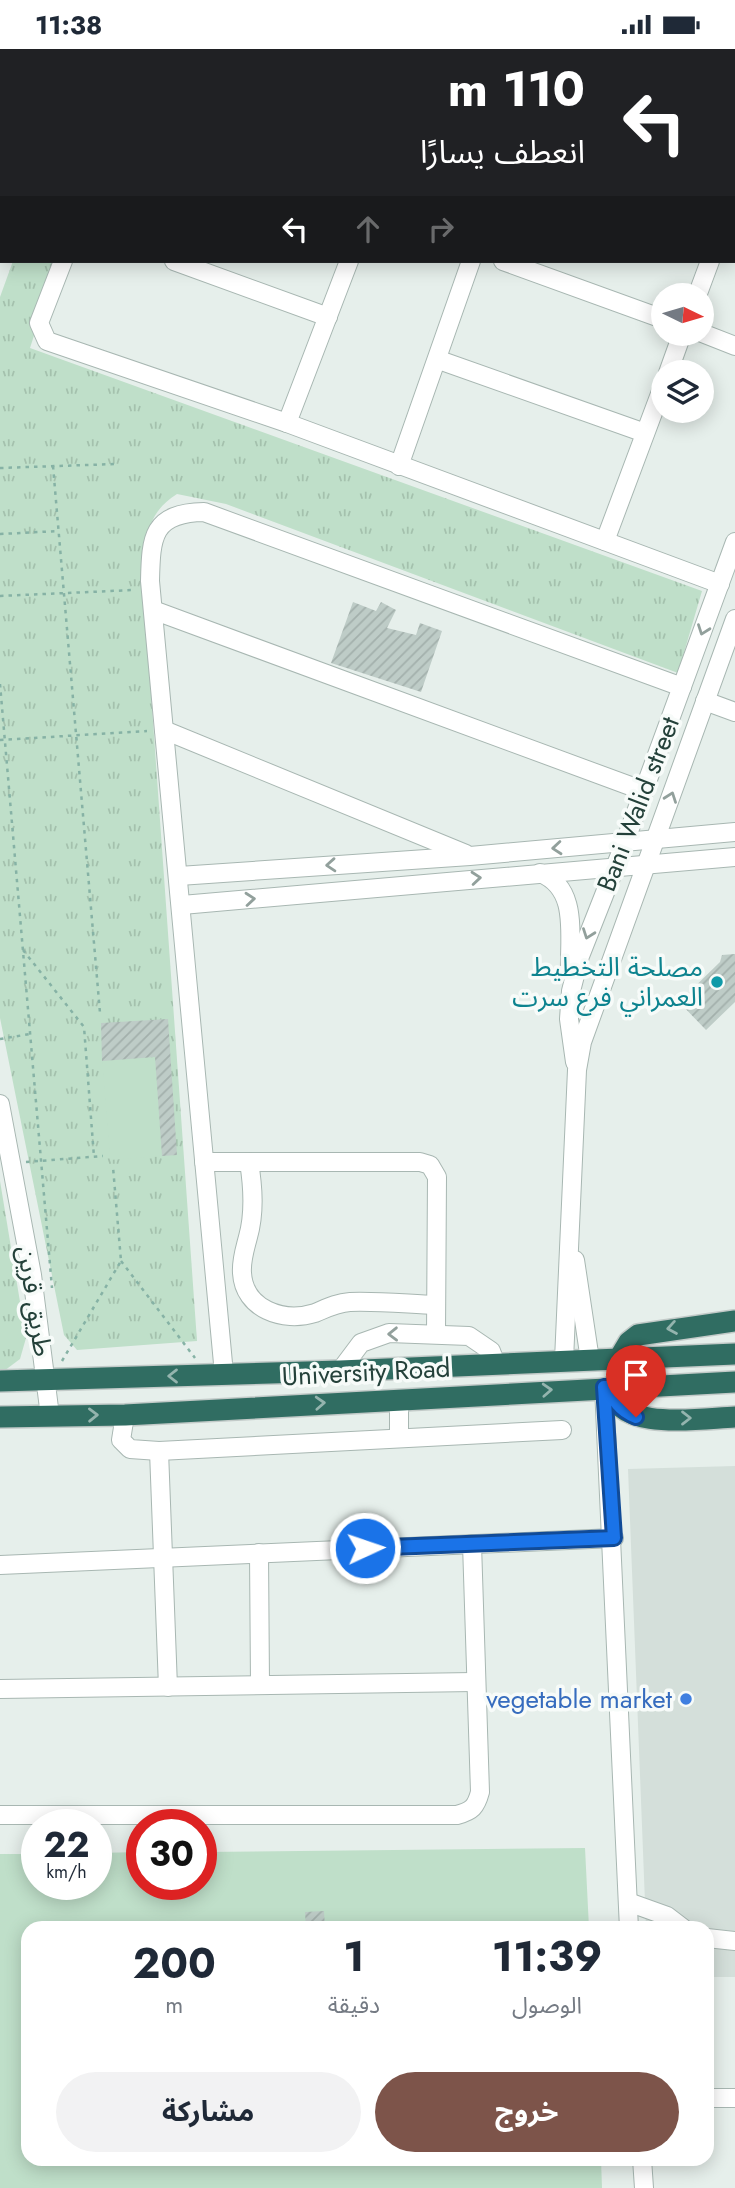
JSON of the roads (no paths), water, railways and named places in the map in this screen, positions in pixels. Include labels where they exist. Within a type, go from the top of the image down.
[{"type":"highway","points":[[606,1359],[638,1335],[674,1327],[735,1321]]},
{"type":"highway","name":"University Road","points":[[0,1381],[340,1371],[735,1353]]},
{"type":"highway","name":"University Road","points":[[0,1417],[125,1415],[735,1382]]},
{"type":"highway","points":[[608,1387],[616,1403],[636,1417],[735,1417]]},
{"type":"street","points":[[62,263],[38,323],[47,341],[287,423],[720,584]]},
{"type":"street","points":[[180,263],[328,317]]},
{"type":"street","points":[[287,423],[348,263]]},
{"type":"street","points":[[399,466],[439,360],[470,263]]},
{"type":"street","points":[[509,263],[651,315]]},
{"type":"street","points":[[702,283],[709,263]]},
{"type":"street","points":[[714,338],[735,346]]},
{"type":"street","points":[[439,360],[645,433]]},
{"type":"street","points":[[605,541],[651,417]]},
{"type":"street","points":[[216,1375],[204,1163],[151,589],[151,541],[157,530],[175,515],[204,512],[682,687]]},
{"type":"street","name":"Bani Walid street","points":[[577,1070],[569,1019],[571,991],[580,956],[735,543]]},
{"type":"street","points":[[153,610],[644,791]]},
{"type":"street","name":"Bani Walid street","points":[[577,1070],[590,1015],[735,619]]},
{"type":"street","points":[[705,701],[735,712]]},
{"type":"street","points":[[164,730],[470,856]]},
{"type":"street","points":[[179,876],[470,856],[735,832]]},
{"type":"street","points":[[182,905],[735,857]]},
{"type":"street","points":[[540,873],[553,878],[562,886],[568,899],[571,991]]},
{"type":"street","points":[[564,1360],[577,1070]]},
{"type":"street","name":"طريق قرين","points":[[0,1104],[47,1379],[50,1416]]},
{"type":"street","points":[[249,1162],[253,1185],[251,1218],[243,1252],[242,1273],[245,1292],[255,1304],[276,1314],[296,1316],[351,1303],[436,1305]]},
{"type":"street","points":[[204,1163],[420,1162],[430,1165],[437,1177],[436,1334]]},
{"type":"street","points":[[571,1243],[606,1359]]},
{"type":"street","points":[[340,1371],[355,1348],[374,1336],[459,1334],[477,1339],[491,1350],[496,1364]]},
{"type":"street","points":[[608,1387],[629,1921]]},
{"type":"street","points":[[399,1399],[399,1436]]},
{"type":"street","points":[[125,1415],[121,1440],[130,1449],[159,1451],[399,1436],[562,1430]]},
{"type":"street","points":[[159,1451],[168,1687]]},
{"type":"street","points":[[0,1565],[614,1538]]},
{"type":"street","points":[[0,1815],[457,1815],[470,1812],[477,1804],[480,1792],[474,1682],[472,1544]]},
{"type":"street","points":[[259,1553],[260,1685]]},
{"type":"street","points":[[0,1689],[474,1682]]},
{"type":"street","points":[[628,1902],[674,1921]]},
{"type":"street","points":[[714,1939],[735,1941]]},
{"type":"street","points":[[714,2098],[735,2098]]},
{"type":"street","points":[[642,2166],[644,2188]]},
{"type":"place","name":"مصلحة التخطيط العمراني فرع سرت","points":[[717,982]]},
{"type":"place","name":"vegetable market","points":[[686,1699]]}]
